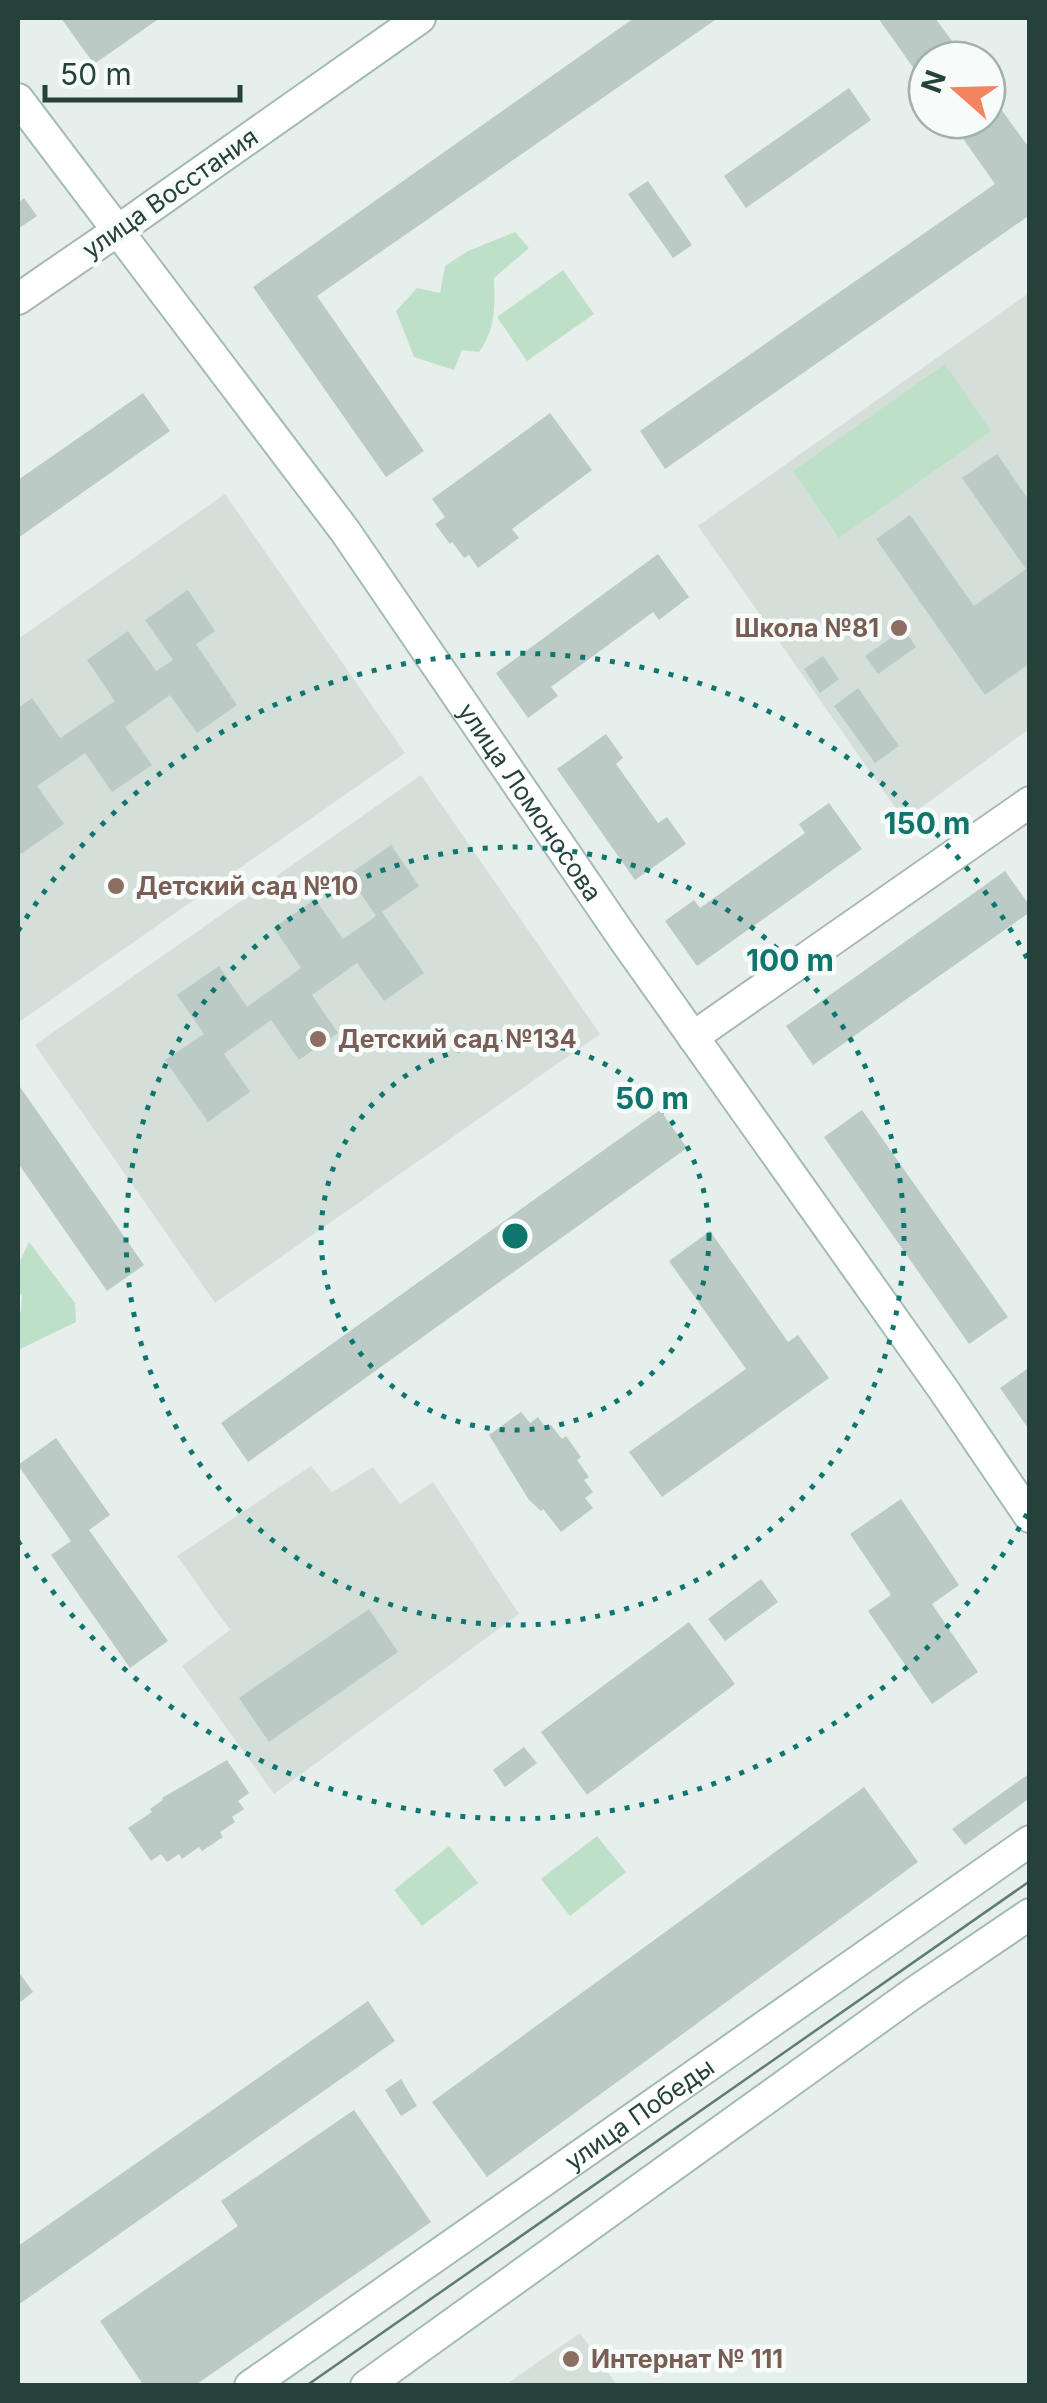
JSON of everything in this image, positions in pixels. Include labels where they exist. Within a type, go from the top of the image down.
[{"type":"street","name":"улица Восстания","points":[[18,299],[420,18]]},
{"type":"street","name":"улица Ломоносова","points":[[18,99],[345,530],[693,1037],[1030,1517]]},
{"type":"street","points":[[693,1037],[1030,802]]},
{"type":"street","name":"улица Победы","points":[[250,2386],[1030,1841]]},
{"type":"street","points":[[366,2386],[912,1994],[1030,1914]]},
{"type":"shaded area","name":"Школа №81","points":[[1029,293],[1029,729],[904,820],[698,526]]},
{"type":"shaded area","name":"Детский сад №10","points":[[225,494],[405,753],[19,1022],[18,639]]},
{"type":"shaded area","name":"Детский сад №134","points":[[421,775],[600,1034],[215,1303],[35,1045]]},
{"type":"shaded area","points":[[311,1466],[332,1492],[373,1467],[400,1504],[433,1482],[519,1614],[274,1794],[182,1666],[230,1630],[177,1556]]},
{"type":"shaded area","name":"Интернат № 111","points":[[580,2333],[617,2385],[505,2385]]},
{"type":"green space","points":[[515,232],[529,248],[494,278],[491,326],[479,352],[462,350],[454,370],[414,357],[396,311],[417,288],[440,293],[445,266],[468,251]]},
{"type":"green space","points":[[563,270],[594,314],[527,361],[497,317]]},
{"type":"green space","points":[[945,364],[991,431],[839,538],[793,471]]},
{"type":"green space","points":[[29,1242],[75,1303],[76,1322],[18,1350],[22,1296],[18,1291],[18,1265]]},
{"type":"green space","points":[[597,1836],[626,1872],[570,1916],[541,1879]]},
{"type":"green space","points":[[449,1846],[478,1883],[422,1926],[394,1890]]},
{"type":"building","points":[[61,18],[160,18],[94,64]]},
{"type":"building","points":[[634,18],[718,18],[317,296],[424,451],[386,477],[253,287]]},
{"type":"building","points":[[878,18],[935,18],[951,40],[907,40],[907,59]]},
{"type":"building","points":[[849,88],[871,120],[746,208],[724,176]]},
{"type":"building","points":[[1007,117],[1030,149],[1030,215],[665,469],[640,431],[995,184],[964,140],[1007,140]]},
{"type":"building","points":[[648,181],[692,245],[673,258],[628,194]]},
{"type":"building","points":[[24,198],[37,216],[18,229],[18,203]]},
{"type":"building","points":[[143,393],[170,431],[18,538],[18,480]]},
{"type":"building","points":[[550,413],[592,470],[512,529],[519,538],[478,568],[469,555],[464,558],[450,544],[435,524],[445,517],[432,499]]},
{"type":"building","points":[[997,454],[1030,502],[1030,670],[1026,666],[985,695],[876,539],[910,515],[974,606],[1026,569],[962,478]]},
{"type":"building","points":[[658,554],[689,597],[659,620],[653,612],[551,687],[558,696],[528,718],[496,673]]},
{"type":"building","points":[[188,590],[215,631],[196,644],[237,705],[197,733],[170,695],[125,727],[152,765],[112,792],[85,753],[37,786],[64,824],[21,854],[18,708],[32,698],[60,738],[115,701],[87,660],[128,631],[156,671],[173,660],[145,620]]},
{"type":"building","points":[[904,629],[916,647],[878,674],[865,656]]},
{"type":"building","points":[[823,656],[839,679],[820,693],[804,669]]},
{"type":"building","points":[[858,688],[899,746],[875,763],[834,706]]},
{"type":"building","points":[[606,734],[623,758],[616,764],[658,823],[667,817],[686,844],[635,880],[557,769]]},
{"type":"building","points":[[829,803],[862,849],[697,966],[665,921],[694,900],[700,908],[805,833],[799,824]]},
{"type":"building","points":[[391,845],[419,886],[382,912],[424,973],[384,1001],[357,963],[312,995],[338,1033],[299,1060],[271,1020],[224,1054],[250,1092],[208,1122],[165,1060],[204,1034],[177,995],[219,966],[247,1007],[301,968],[274,928],[315,899],[343,939],[376,916],[348,875]]},
{"type":"building","points":[[1005,871],[1030,906],[1030,912],[813,1065],[786,1026]]},
{"type":"building","points":[[18,1084],[144,1265],[107,1291],[18,1163]]},
{"type":"building","points":[[660,1110],[687,1148],[248,1462],[221,1423]]},
{"type":"building","points":[[862,1110],[1008,1317],[969,1344],[824,1137]]},
{"type":"building","points":[[710,1231],[788,1342],[798,1335],[829,1378],[662,1497],[629,1452],[746,1369],[669,1261]]},
{"type":"building","points":[[1030,1367],[1030,1431],[1000,1388]]},
{"type":"building","points":[[521,1412],[530,1423],[538,1417],[562,1439],[566,1436],[589,1477],[584,1480],[593,1492],[585,1498],[593,1508],[561,1532],[543,1509],[529,1500],[489,1435]]},
{"type":"building","points":[[56,1438],[110,1515],[89,1530],[168,1641],[130,1668],[51,1555],[71,1541],[18,1465]]},
{"type":"building","points":[[901,1499],[959,1585],[932,1604],[978,1672],[932,1704],[868,1611],[891,1595],[850,1534]]},
{"type":"building","points":[[761,1579],[778,1602],[725,1641],[708,1619]]},
{"type":"building","points":[[369,1609],[398,1652],[269,1742],[239,1698]]},
{"type":"building","points":[[689,1622],[735,1684],[587,1795],[541,1732]]},
{"type":"building","points":[[524,1747],[537,1763],[505,1787],[493,1770]]},
{"type":"building","points":[[227,1760],[249,1793],[238,1801],[244,1809],[232,1817],[235,1822],[220,1832],[223,1837],[202,1851],[199,1847],[182,1859],[179,1854],[167,1862],[161,1854],[151,1861],[128,1828],[152,1812],[150,1809],[162,1798]]},
{"type":"building","points":[[1030,1773],[1030,1798],[965,1845],[952,1829]]},
{"type":"building","points":[[864,1787],[918,1862],[487,2177],[432,2102]]},
{"type":"building","points":[[18,1971],[33,1992],[18,2004]]},
{"type":"building","points":[[368,2001],[395,2041],[18,2305],[18,2246]]},
{"type":"building","points":[[401,2079],[417,2106],[401,2116],[385,2090]]},
{"type":"building","points":[[354,2110],[431,2222],[194,2386],[144,2386],[100,2321],[238,2226],[221,2201]]},
{"type":"tram line","points":[[306,2386],[1030,1881]]},
{"type":"place","name":"Школа №81","points":[[899,628]]},
{"type":"place","name":"Детский сад №10","points":[[116,886]]},
{"type":"place","name":"Детский сад №134","points":[[318,1039]]},
{"type":"place","name":"Интернат № 111","points":[[571,2359]]}]
